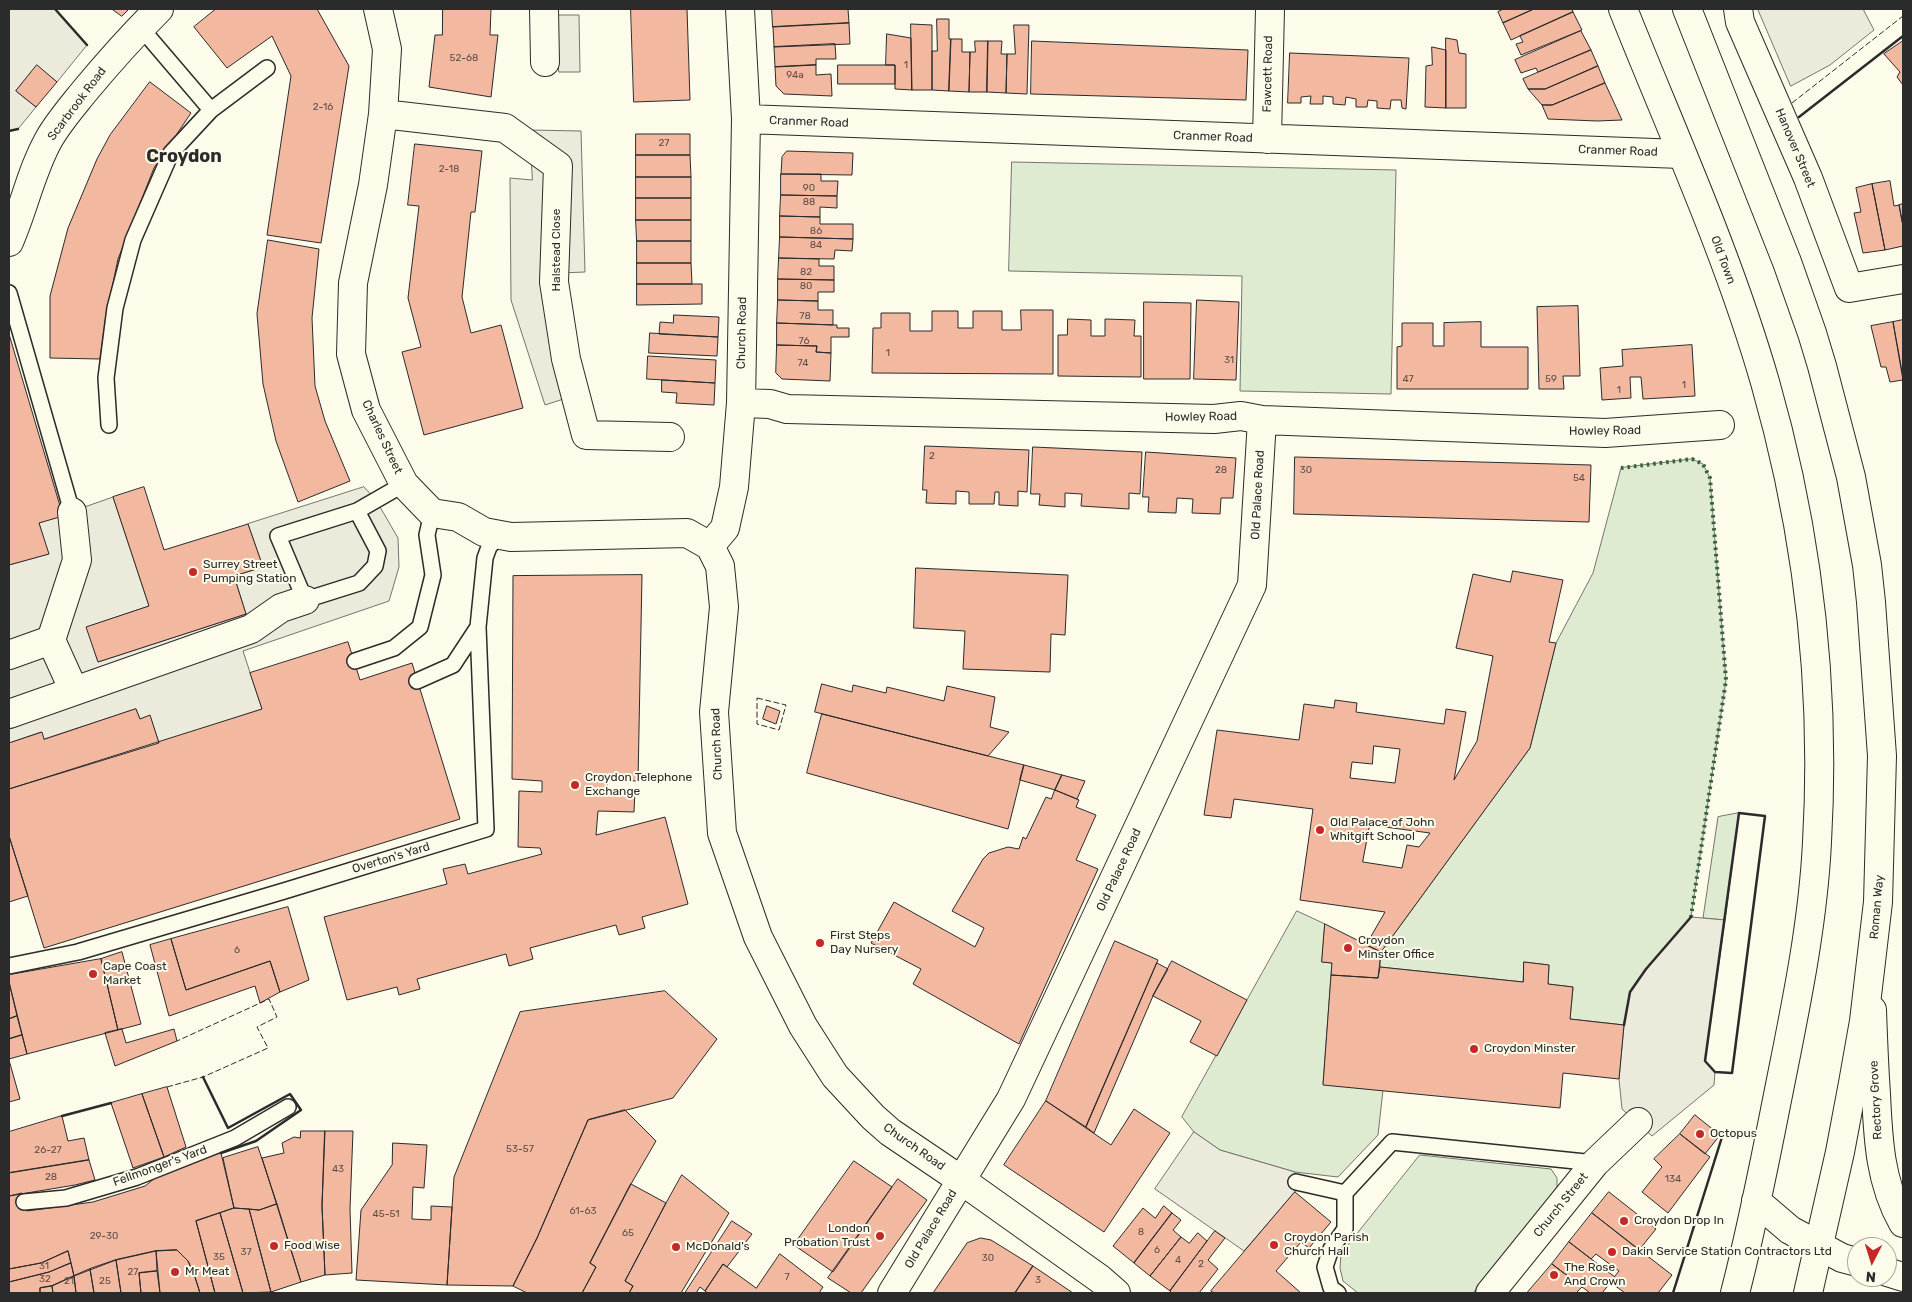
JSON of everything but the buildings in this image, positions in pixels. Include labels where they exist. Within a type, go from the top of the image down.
[{"type":"street","name":"Charles Street","points":[[378,9],[387,49],[383,114],[373,185],[353,283],[351,354],[366,410],[404,484],[432,513]]},
{"type":"street","points":[[544,9],[545,62]]},
{"type":"street","name":"Church Road","points":[[740,9],[746,119],[741,403],[734,487],[725,528],[710,546],[720,566],[724,607],[714,712],[722,833],[758,937],[803,1026],[835,1076],[890,1132],[1100,1279],[1116,1293]]},
{"type":"street","name":"Fawcett Road","points":[[1267,139],[1270,9]]},
{"type":"street","name":"Old Town","points":[[1623,9],[1715,237],[1764,380],[1798,520],[1815,639],[1819,701],[1817,845],[1811,910],[1797,999],[1756,1201]]},
{"type":"street","name":"Roman Way","points":[[1687,9],[1783,252],[1812,333],[1838,426],[1859,515],[1871,602],[1882,756],[1879,877],[1864,1021],[1840,1152],[1808,1293]]},
{"type":"street","name":"Hanover Street","points":[[1738,9],[1740,22],[1808,178],[1849,288],[1903,279]]},
{"type":"street","name":"Scarbrook Road","points":[[9,242],[39,159],[49,138],[94,79],[150,18]]},
{"type":"street","name":"Halstead Close","points":[[383,114],[505,128],[558,166],[554,282],[566,359],[586,435],[670,437]]},
{"type":"street","name":"Cranmer Road","points":[[746,119],[1681,154]]},
{"type":"street","name":"Howley Road","points":[[741,403],[770,404],[787,409],[1214,419],[1241,416],[1262,420],[1605,433],[1720,425]]},
{"type":"street","name":"Old Palace Road","points":[[892,1293],[1012,1099],[1252,585],[1262,420]]},
{"type":"street","points":[[72,512],[77,560],[51,640],[74,691]]},
{"type":"street","points":[[432,513],[458,517],[484,532],[511,538],[687,533],[710,546]]},
{"type":"street","points":[[9,714],[251,629],[281,608],[305,600]]},
{"type":"street","points":[[9,655],[51,640]]},
{"type":"street","name":"Rectory Grove","points":[[1870,973],[1878,1142],[1885,1182],[1895,1209],[1903,1223]]},
{"type":"street","name":"Church Street","points":[[1490,1293],[1595,1163],[1638,1122]]},
{"type":"street","points":[[1736,1293],[1756,1201],[1790,1230],[1847,1259]]},
{"type":"lane","points":[[150,18],[211,110]]},
{"type":"lane","points":[[109,424],[106,378],[115,308],[133,240],[171,153],[211,110],[267,68]]},
{"type":"lane","points":[[9,293],[72,512]]},
{"type":"lane","points":[[357,511],[378,551],[375,566],[359,583],[305,600],[278,536],[357,511],[404,484]]},
{"type":"lane","points":[[355,661],[394,648],[420,626],[433,575],[427,534],[432,513]]},
{"type":"lane","name":"Overton's Yard","points":[[9,966],[78,952],[284,891],[486,828],[478,627],[485,558],[489,546],[498,536]]},
{"type":"lane","points":[[417,681],[453,665],[478,627]]},
{"type":"lane","name":"Fellmonger's Yard","points":[[24,1202],[66,1198],[137,1177],[235,1138],[288,1107]]},
{"type":"lane","points":[[1338,1293],[1331,1288],[1325,1267],[1331,1249],[1345,1230],[1345,1192],[1392,1142],[1595,1163]]},
{"type":"lane","points":[[1296,1182],[1345,1192]]},
{"type":"green space","points":[[1012,162],[1396,170],[1391,394],[1240,391],[1242,276],[1009,271]]},
{"type":"green space","points":[[1692,459],[1703,464],[1710,478],[1726,680],[1691,917],[1646,969],[1630,992],[1624,1025],[1570,1019],[1573,987],[1548,984],[1549,965],[1524,962],[1523,982],[1380,967],[1381,952],[1530,748],[1556,643],[1593,573],[1621,468]]},
{"type":"green space","points":[[1739,813],[1725,920],[1703,918],[1718,817]]},
{"type":"green space","points":[[1297,911],[1325,924],[1322,962],[1332,963],[1323,1084],[1383,1090],[1378,1135],[1338,1177],[1295,1172],[1220,1150],[1194,1132],[1182,1117]]},
{"type":"green space","points":[[1420,1155],[1551,1169],[1557,1178],[1557,1193],[1473,1293],[1358,1293],[1343,1281],[1340,1268],[1341,1254]]},
{"type":"shaded area","points":[[9,9],[55,9],[87,45],[57,82],[37,66],[16,91],[36,107],[18,129],[9,131]]},
{"type":"shaded area","points":[[1758,9],[1863,9],[1874,30],[1830,65],[1791,86]]},
{"type":"shaded area","points":[[558,15],[579,15],[580,72],[559,72]]},
{"type":"shaded area","points":[[530,130],[581,131],[585,272],[560,273],[588,391],[545,405],[511,300],[510,178],[532,180]]},
{"type":"shaded area","points":[[364,487],[376,500],[398,538],[399,567],[389,601],[243,651],[262,709],[159,743],[150,716],[140,719],[136,709],[44,739],[41,732],[9,743],[9,565],[48,554],[39,523],[113,497],[149,606],[87,627],[98,662],[246,614],[234,576],[263,567],[248,524]]},
{"type":"shaded area","points":[[1691,917],[1725,920],[1705,1061],[1715,1072],[1714,1085],[1652,1136],[1622,1109],[1619,1079],[1624,1025],[1630,992],[1646,969]]},
{"type":"shaded area","points":[[1194,1132],[1220,1150],[1295,1172],[1295,1192],[1244,1251],[1155,1189]]},
{"type":"hedge","points":[[1621,468],[1692,459],[1703,464],[1710,478],[1726,680],[1691,917]]},
{"type":"fence","points":[[1792,103],[1903,16]]},
{"type":"fence","points":[[757,698],[786,705],[779,730],[757,724],[757,698]]},
{"type":"fence","points":[[167,1087],[203,1077],[268,1048],[257,1027],[277,1017],[269,999],[177,1041]]},
{"type":"wall","points":[[55,9],[87,45]]},
{"type":"wall","points":[[1799,117],[1903,36]]},
{"type":"wall","points":[[9,131],[18,129]]},
{"type":"wall","points":[[1739,813],[1765,816],[1732,1073],[1715,1072],[1705,1061],[1739,813]]},
{"type":"wall","points":[[1624,1025],[1630,992],[1646,969],[1691,917]]},
{"type":"wall","points":[[203,1077],[228,1128],[290,1094],[301,1110],[256,1141],[221,1153]]},
{"type":"wall","points":[[62,1116],[111,1103]]},
{"type":"wall","points":[[1673,1293],[1722,1137],[1720,1135]]},
{"type":"place","name":"Surrey Street Pumping Station","points":[[193,572]]},
{"type":"place","name":"Croydon Telephone Exchange","points":[[575,785]]},
{"type":"place","name":"Old Palace of John Whitgift School","points":[[1320,830]]},
{"type":"place","name":"First Steps Day Nursery","points":[[820,943]]},
{"type":"place","name":"Croydon Minster Office","points":[[1348,948]]},
{"type":"place","name":"Cape Coast Market","points":[[93,974]]},
{"type":"place","name":"Croydon Minster","points":[[1474,1049]]},
{"type":"place","name":"Octopus","points":[[1700,1134]]},
{"type":"place","name":"Croydon Drop In","points":[[1624,1221]]},
{"type":"place","name":"London Probation Trust","points":[[880,1236]]},
{"type":"place","name":"Croydon Parish Church Hall","points":[[1274,1245]]},
{"type":"place","name":"Food Wise","points":[[274,1246]]},
{"type":"place","name":"McDonald's","points":[[676,1247]]},
{"type":"place","name":"Dakin Service Station Contractors Ltd","points":[[1612,1252]]},
{"type":"place","name":"Mr Meat","points":[[175,1272]]},
{"type":"place","name":"The Rose And Crown","points":[[1554,1275]]},
{"type":"district","name":"Croydon","points":[[184,157]]}]
